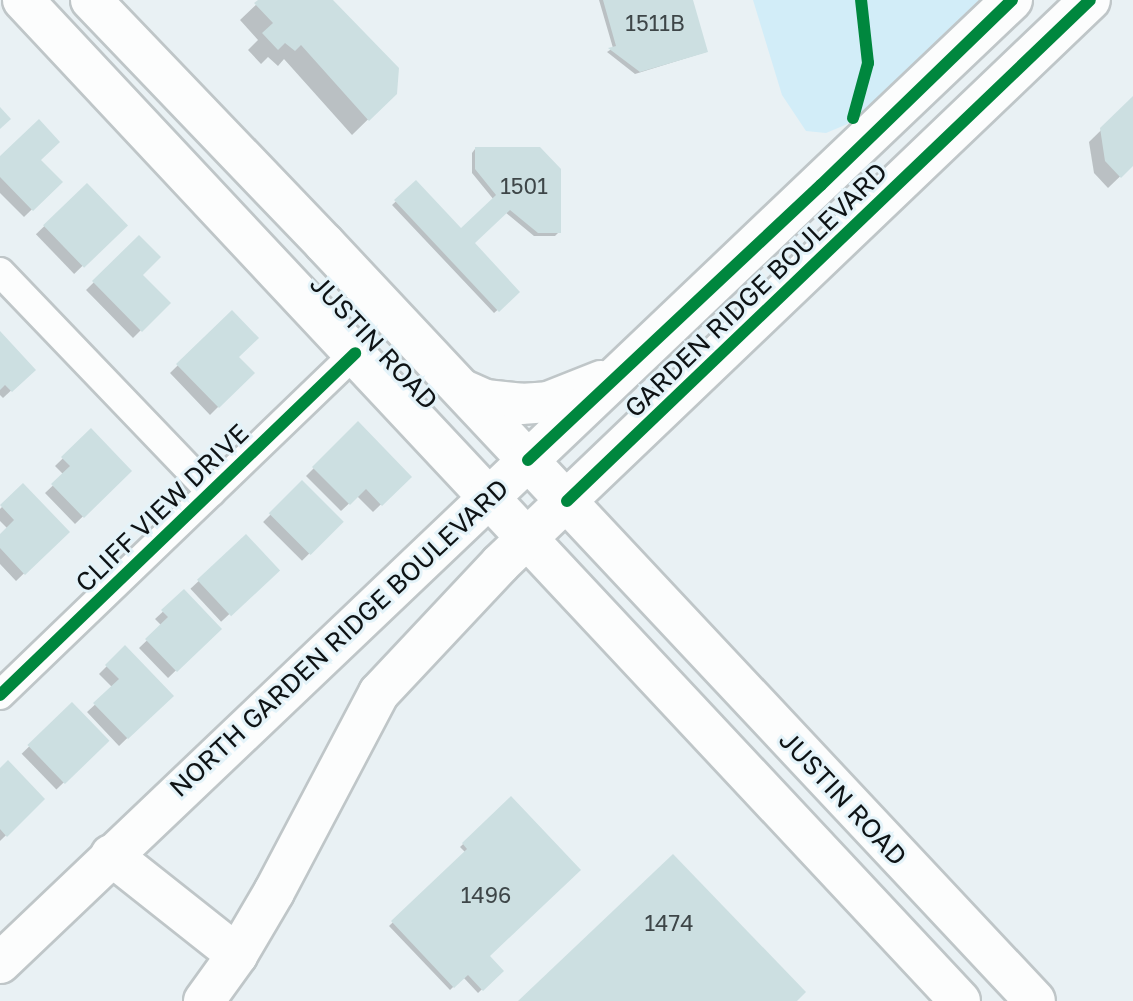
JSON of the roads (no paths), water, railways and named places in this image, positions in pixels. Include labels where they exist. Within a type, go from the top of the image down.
[{"type":"main road","name":"JUSTIN ROAD","points":[[23,0],[529,537],[960,1001]]},
{"type":"main road","name":"JUSTIN ROAD","points":[[91,0],[567,501],[1035,1001]]},
{"type":"main road","name":"GARDEN RIDGE BOULEVARD","points":[[821,185],[1012,0]]},
{"type":"main road","points":[[914,96],[963,122],[1090,0]]},
{"type":"main road","name":"GARDEN RIDGE BOULEVARD","points":[[204,1001],[237,955],[379,693],[431,635],[529,537],[963,122]]},
{"type":"main road","name":"NORTH GARDEN RIDGE BOULEVARD","points":[[0,963],[821,185]]},
{"type":"main road","points":[[461,389],[495,402],[548,402],[601,381],[635,360]]},
{"type":"main road","points":[[111,855],[237,955]]},
{"type":"main road","points":[[901,939],[935,896]]},
{"type":"street","points":[[0,272],[211,492]]},
{"type":"street","name":"CLIFF VIEW DRIVE","points":[[0,695],[355,353]]}]
